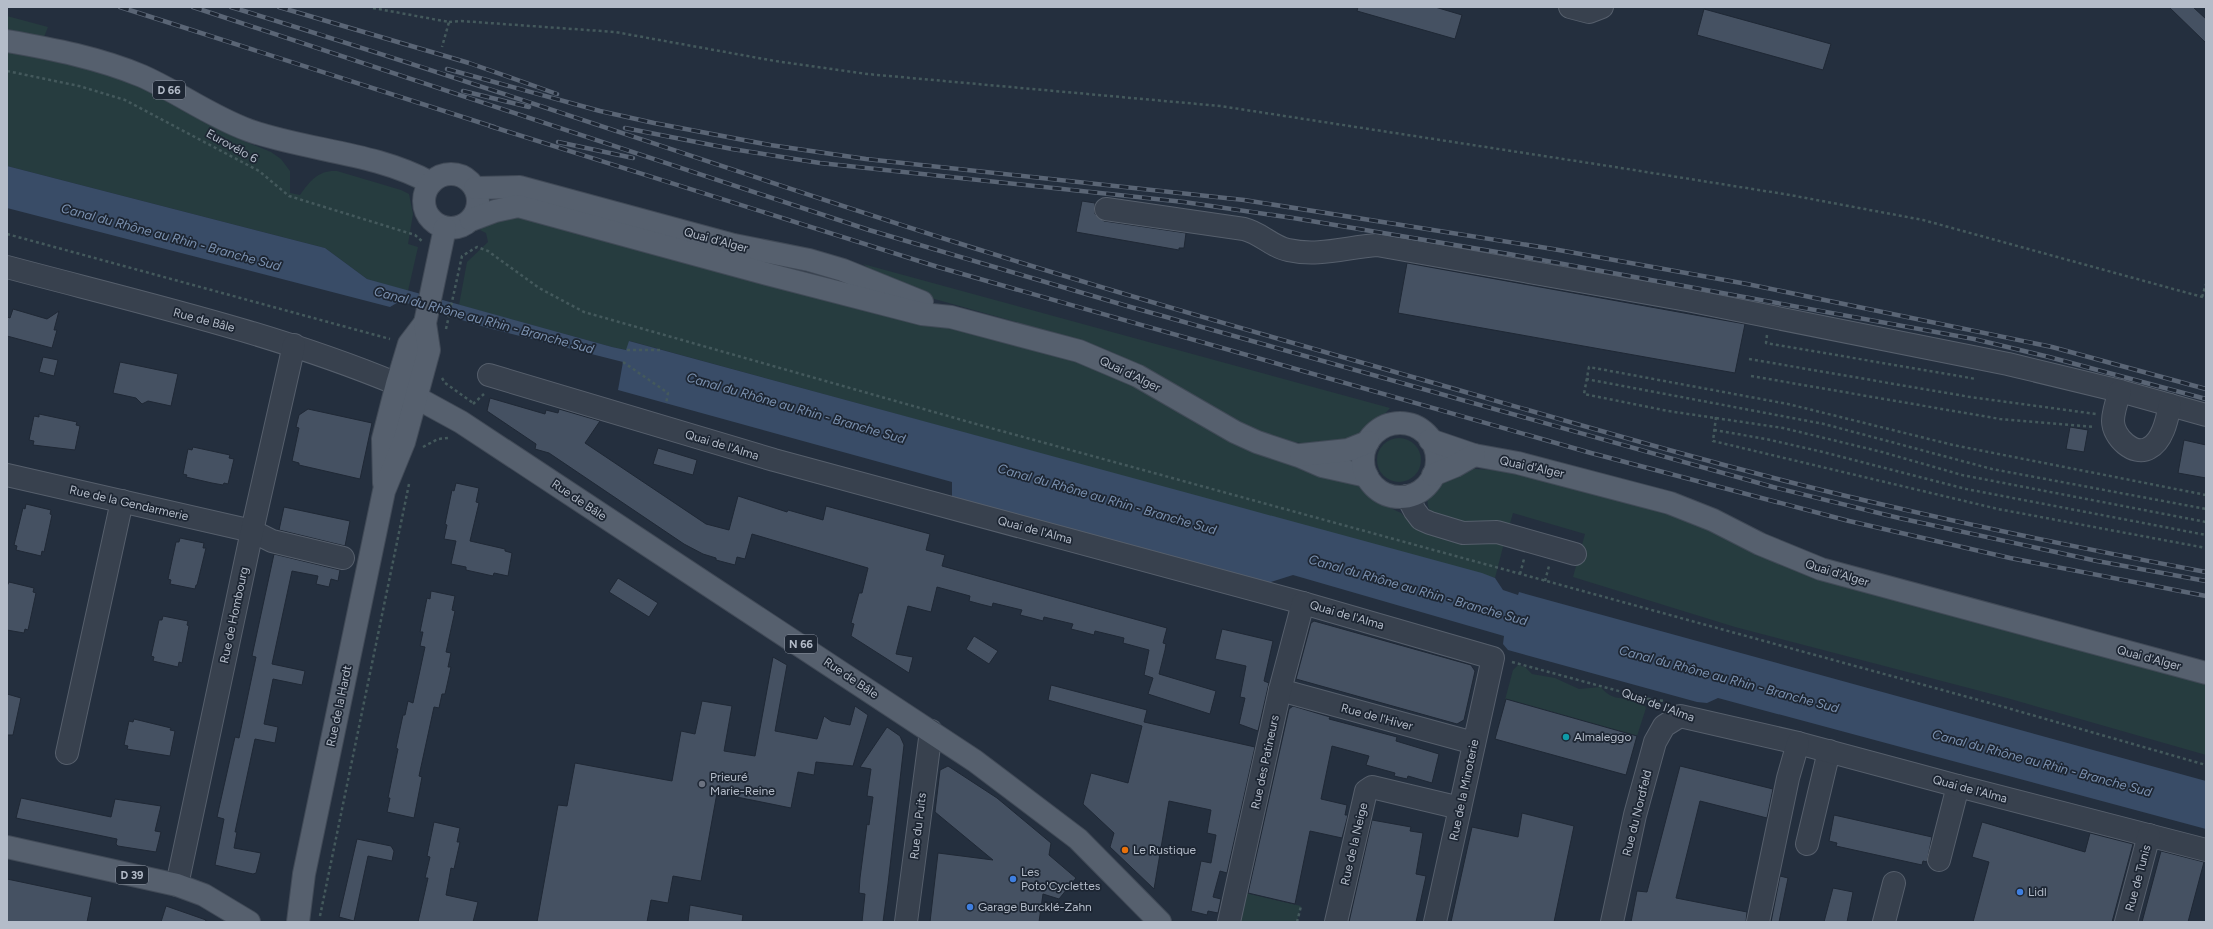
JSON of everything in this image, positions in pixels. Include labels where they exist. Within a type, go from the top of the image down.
[{"type":"main road","name":"D 66","points":[[7,41],[107,63],[143,76],[213,114],[247,129],[415,173],[431,182]]},
{"type":"main road","points":[[454,174],[470,181],[475,188],[478,204],[471,220],[456,228],[445,228],[432,221],[424,206],[426,190],[431,182],[446,175],[454,174]]},
{"type":"main road","name":"Quai d'Alger","points":[[475,188],[520,187],[734,245],[809,260],[867,279],[928,304],[951,317]]},
{"type":"main road","name":"Quai d'Alger","points":[[471,220],[495,211],[518,206],[867,300],[922,314],[951,317],[1079,351],[1138,376],[1235,432],[1322,466],[1367,476]]},
{"type":"main road","points":[[425,323],[445,228]]},
{"type":"main road","name":"Rue de la Hardt","points":[[384,491],[383,439],[409,344],[425,323]]},
{"type":"main road","name":"Rue de la Hardt","points":[[298,922],[304,874],[384,491],[404,442],[417,399],[429,350],[425,323]]},
{"type":"main road","name":"Rue de la Hardt","points":[[400,375],[408,393],[417,399]]},
{"type":"main road","name":"Rue de Bâle","points":[[417,399],[461,422],[975,761],[1078,839],[1160,922]]},
{"type":"main road","name":"Quai d'Alger","points":[[1299,456],[1348,450],[1368,442],[1381,428],[1398,423],[1417,427],[1430,440],[1474,455],[1526,464],[1670,503],[1706,517],[1760,544],[1821,570],[2206,673]]},
{"type":"main road","points":[[1368,442],[1363,459],[1367,476],[1371,483],[1384,493],[1407,496],[1423,488],[1433,475],[1436,457],[1430,440]]},
{"type":"main road","points":[[1433,475],[1455,466],[1474,455]]},
{"type":"main road","name":"D 39","points":[[7,847],[177,885],[204,895],[249,922]]},
{"type":"street","points":[[1570,7],[1589,12],[1602,7]]},
{"type":"street","points":[[1106,210],[1244,229],[1258,234],[1288,250],[1304,253],[1339,252],[1377,245],[1680,298],[2008,364],[2120,391],[2206,415]]},
{"type":"street","name":"Rue de Bâle","points":[[7,267],[294,345],[352,365],[400,375]]},
{"type":"street","name":"Rue de Hombourg","points":[[177,885],[252,531],[294,345]]},
{"type":"street","name":"Quai de l'Alma","points":[[489,375],[774,460],[1303,603],[1493,658]]},
{"type":"street","points":[[2120,391],[2114,422],[2117,436],[2128,446],[2143,450],[2150,448],[2161,436],[2170,405]]},
{"type":"street","name":"Rue de la Gendarmerie","points":[[7,475],[252,531],[272,541],[343,558]]},
{"type":"street","points":[[1407,496],[1415,511],[1421,518],[1430,523],[1463,533],[1497,532],[1575,554]]},
{"type":"street","points":[[67,753],[122,502]]},
{"type":"street","name":"Rue des Patineurs","points":[[1230,922],[1280,690],[1303,603]]},
{"type":"street","name":"Rue de la Minoterie","points":[[1435,922],[1493,658]]},
{"type":"street","name":"Rue de l'Hiver","points":[[1280,690],[1474,743]]},
{"type":"street","name":"Quai de l'Alma","points":[[1680,716],[1798,743],[1958,786],[2150,834],[2206,850]]},
{"type":"street","name":"Rue du Nordfeld","points":[[1612,922],[1635,815],[1655,742],[1664,726],[1680,716]]},
{"type":"street","name":"Rue du Puits","points":[[906,922],[931,731]]},
{"type":"street","points":[[1758,922],[1788,778],[1798,743]]},
{"type":"street","points":[[1807,844],[1829,751]]},
{"type":"street","points":[[1939,860],[1958,786]]},
{"type":"street","name":"Rue de la Neige","points":[[1336,922],[1366,791],[1372,787],[1460,808]]},
{"type":"street","name":"Rue de Tunis","points":[[2126,922],[2150,834]]},
{"type":"street","points":[[1884,922],[1894,883]]},
{"type":"path","points":[[373,8],[449,22],[461,21],[614,32],[775,61],[867,74],[1220,106],[1373,129],[1868,209],[1992,238],[2206,298]]},
{"type":"path","points":[[442,47],[449,22]]},
{"type":"path","name":"Eurovélo 6","points":[[7,71],[79,86],[125,100],[258,171],[288,196],[416,235],[426,246],[441,251]]},
{"type":"path","points":[[7,234],[392,339]]},
{"type":"path","points":[[447,327],[462,256],[477,247],[488,251],[539,288],[584,312],[976,424],[2004,706],[2206,765]]},
{"type":"path","points":[[2202,297],[2206,284]]},
{"type":"path","points":[[1766,343],[1978,380]]},
{"type":"path","points":[[627,350],[662,350]]},
{"type":"path","points":[[1750,359],[2114,422]]},
{"type":"path","points":[[623,362],[668,393],[666,404]]},
{"type":"path","points":[[2206,495],[1953,445],[1788,404],[1589,368],[1586,379],[1584,394],[1668,411],[1716,417],[1825,437],[1962,475],[2012,486],[2206,522]]},
{"type":"path","points":[[438,372],[445,383],[473,403]]},
{"type":"path","points":[[1751,376],[2000,419],[2114,422]]},
{"type":"path","points":[[1586,379],[1824,424],[1985,467],[2206,509]]},
{"type":"path","points":[[1716,417],[1713,441],[1941,496],[2006,510],[2206,548]]},
{"type":"path","points":[[418,450],[438,439],[450,438],[461,422]]},
{"type":"path","points":[[1714,430],[1766,439],[1823,452],[1966,489],[2206,535]]},
{"type":"path","points":[[319,922],[410,482]]},
{"type":"path","name":"Quai de l'Alma","points":[[1493,658],[1648,699],[1680,716]]},
{"type":"path","points":[[1297,922],[1301,906]]},
{"type":"green space","points":[[7,16],[48,27],[44,37],[7,29]]},
{"type":"green space","points":[[7,50],[81,65],[141,86],[234,137],[271,152],[281,159],[290,171],[290,193],[300,195],[315,177],[325,172],[337,171],[401,190],[409,194],[413,214],[408,244],[418,247],[408,291],[367,279],[325,248],[7,166]]},
{"type":"green space","points":[[513,213],[920,317],[1104,370],[1353,482],[1378,502],[1401,513],[1415,527],[1504,543],[1495,578],[630,341],[627,350],[612,347],[459,305],[467,262],[488,242],[486,233],[480,230],[489,220]]},
{"type":"green space","points":[[863,264],[1390,408],[1383,416],[1346,442],[1306,444],[1283,440],[1237,422],[1142,367],[1112,352],[1084,341],[931,298],[891,283]]},
{"type":"green space","points":[[1403,438],[1408,439],[1415,444],[1420,451],[1420,469],[1415,476],[1408,481],[1395,482],[1390,481],[1383,476],[1378,469],[1377,456],[1378,451],[1383,444],[1390,439]]},
{"type":"green space","points":[[1475,469],[1496,470],[1518,474],[1668,512],[1818,577],[2206,684],[2206,755],[2007,698],[1735,627],[1573,577],[1585,534],[1513,513],[1509,527],[1471,525],[1433,514],[1429,508],[1428,501],[1434,488],[1446,478],[1463,471]]},
{"type":"green space","points":[[1518,665],[1525,667],[1532,674],[1555,678],[1579,689],[1601,687],[1608,694],[1617,698],[1638,698],[1646,708],[1637,736],[1505,700],[1513,670]]},
{"type":"green space","points":[[1246,893],[1301,906],[1297,922],[1229,922]]},
{"type":"water","name":"Canal du Rhône au Rhin - Branche Sud","points":[[7,166],[325,248],[367,279],[612,347],[626,350],[629,341],[1482,573],[1495,578],[1503,590],[1518,595],[1519,592],[2206,781],[2206,829],[1718,698],[1707,703],[1697,702],[1508,650],[1503,644],[1504,636],[1293,575],[1268,583],[952,497],[952,482],[618,390],[623,362],[488,328],[400,301],[390,307],[7,208]]},
{"type":"building","points":[[1358,7],[1435,7],[1462,15],[1455,39],[1357,11]]},
{"type":"building","points":[[2169,7],[2193,7],[2206,19],[2206,43]]},
{"type":"building","points":[[1704,9],[1831,44],[1823,70],[1697,35]]},
{"type":"building","points":[[1082,201],[1095,203],[1095,214],[1104,221],[1186,233],[1184,248],[1179,248],[1179,250],[1076,232]]},
{"type":"building","points":[[1407,263],[1745,324],[1735,373],[1398,313]]},
{"type":"building","points":[[13,309],[47,319],[59,311],[54,330],[57,330],[52,348],[7,336],[7,317],[10,318]]},
{"type":"building","points":[[43,357],[58,360],[54,376],[39,372]]},
{"type":"building","points":[[120,362],[178,374],[171,406],[148,401],[142,404],[136,398],[113,393]]},
{"type":"building","points":[[490,398],[545,414],[546,410],[558,413],[559,409],[600,421],[585,443],[706,524],[729,530],[738,496],[787,512],[788,510],[823,520],[826,506],[930,534],[926,550],[945,555],[942,566],[1167,628],[1163,643],[1166,644],[1165,650],[1159,674],[1216,691],[1210,714],[1148,694],[1153,678],[1144,675],[1149,650],[1123,643],[1124,638],[1095,631],[1094,635],[1071,629],[1073,624],[1044,617],[1043,621],[1020,615],[1022,610],[993,603],[992,607],[980,604],[969,601],[970,596],[937,587],[931,612],[908,606],[896,654],[913,657],[909,673],[851,636],[854,624],[851,623],[859,593],[862,593],[868,568],[752,534],[745,559],[737,557],[735,565],[716,560],[716,558],[703,554],[684,544],[549,453],[535,449],[536,444],[487,411]]},
{"type":"building","points":[[308,409],[372,423],[360,479],[299,465],[299,463],[292,461],[299,428],[296,427],[299,415]]},
{"type":"building","points":[[39,414],[77,422],[76,425],[80,426],[75,450],[33,445],[34,441],[29,440],[34,416],[39,417]]},
{"type":"building","points":[[2070,427],[2088,430],[2084,452],[2066,449]]},
{"type":"building","points":[[2184,440],[2206,445],[2206,478],[2178,473]]},
{"type":"building","points":[[193,447],[230,455],[229,458],[234,459],[228,484],[224,483],[223,485],[212,483],[186,477],[187,475],[183,474],[188,449],[192,450]]},
{"type":"building","points":[[658,448],[697,460],[693,475],[653,464]]},
{"type":"building","points":[[456,483],[479,488],[476,502],[479,503],[470,541],[505,549],[505,551],[512,553],[508,576],[494,573],[493,576],[466,570],[466,567],[451,564],[456,541],[444,539],[447,525],[445,524],[452,490],[454,491]]},
{"type":"building","points":[[26,504],[51,510],[50,514],[52,515],[44,552],[42,551],[41,556],[16,550],[17,546],[14,545],[23,508],[25,509]]},
{"type":"building","points":[[284,507],[350,521],[345,546],[279,530]]},
{"type":"building","points":[[180,538],[204,543],[203,548],[206,548],[195,589],[170,584],[171,580],[168,579],[176,542],[179,542]]},
{"type":"building","points":[[274,554],[340,570],[338,581],[331,579],[329,587],[316,584],[318,576],[292,571],[272,664],[305,671],[302,685],[273,679],[264,724],[278,727],[275,743],[255,739],[235,832],[237,832],[234,848],[261,853],[256,873],[253,874],[215,865],[224,819],[217,817],[235,737],[239,738],[256,657],[252,656]]},
{"type":"building","points":[[618,578],[658,603],[649,617],[609,592]]},
{"type":"building","points":[[9,582],[34,588],[33,592],[36,593],[28,630],[25,629],[24,633],[7,630],[7,586]]},
{"type":"building","points":[[431,591],[455,596],[452,610],[455,611],[446,652],[451,653],[448,667],[451,667],[445,694],[442,694],[439,708],[434,707],[419,776],[422,777],[414,818],[387,812],[390,798],[388,798],[403,715],[405,715],[408,701],[413,703],[425,647],[420,646],[423,632],[420,632],[427,598],[430,599]]},
{"type":"building","points":[[163,616],[188,621],[187,625],[189,626],[182,663],[179,662],[178,667],[153,661],[154,657],[151,656],[159,620],[162,620]]},
{"type":"building","points":[[1314,621],[1471,665],[1475,671],[1464,720],[1457,724],[1296,679],[1311,623]]},
{"type":"building","points":[[1222,629],[1273,641],[1264,681],[1269,683],[1258,731],[1239,724],[1245,698],[1240,697],[1246,666],[1215,659]]},
{"type":"building","points":[[974,636],[998,651],[989,664],[966,649]]},
{"type":"building","points":[[773,657],[787,665],[775,731],[817,739],[824,716],[831,721],[850,725],[855,706],[868,715],[853,766],[816,762],[814,775],[798,772],[791,808],[717,793],[701,881],[673,876],[668,903],[651,900],[647,922],[537,922],[558,805],[567,806],[575,763],[672,781],[681,731],[695,734],[702,701],[732,706],[724,751],[755,756]]},
{"type":"building","points":[[1051,685],[1147,710],[1144,722],[1255,747],[1227,873],[1220,871],[1213,897],[1221,899],[1218,913],[1208,911],[1207,915],[1191,911],[1201,861],[1211,863],[1216,835],[1207,833],[1211,810],[1169,801],[1154,889],[1110,847],[1114,833],[1083,804],[1091,773],[1128,783],[1142,726],[1048,700]]},
{"type":"building","points":[[7,694],[21,698],[13,735],[7,735]]},
{"type":"building","name":"Almaleggo","points":[[1506,699],[1637,736],[1626,775],[1495,739]]},
{"type":"building","points":[[1293,706],[1330,717],[1329,719],[1397,737],[1396,741],[1439,754],[1432,783],[1408,776],[1407,779],[1394,776],[1395,773],[1366,765],[1369,756],[1332,746],[1321,799],[1347,805],[1345,815],[1348,815],[1342,838],[1310,831],[1295,904],[1248,893],[1289,709]]},
{"type":"building","points":[[134,719],[171,728],[170,730],[175,731],[170,756],[127,749],[128,746],[124,745],[129,721],[133,722]]},
{"type":"building","points":[[887,727],[900,736],[904,745],[888,884],[883,922],[862,922],[865,894],[859,893],[860,878],[867,824],[869,825],[873,797],[867,796],[871,769],[860,767]]},
{"type":"building","points":[[948,766],[997,798],[1051,843],[1049,855],[1076,878],[1059,899],[1043,894],[1039,922],[930,922],[938,853],[993,860],[935,812],[940,770]]},
{"type":"building","points":[[1680,766],[1773,789],[1767,818],[1700,801],[1676,898],[1747,912],[1746,922],[1631,922],[1637,891],[1647,892]]},
{"type":"building","points":[[21,798],[111,817],[115,799],[161,806],[155,831],[161,832],[156,852],[118,846],[116,844],[117,839],[16,818]]},
{"type":"building","points":[[1522,813],[1574,826],[1554,922],[1451,922],[1472,827],[1518,837]]},
{"type":"building","points":[[1834,815],[1932,837],[1927,862],[1923,861],[1922,865],[1836,846],[1837,843],[1829,841]]},
{"type":"building","points":[[1372,820],[1411,827],[1410,831],[1423,833],[1416,874],[1426,876],[1416,922],[1349,922]]},
{"type":"building","points":[[434,822],[460,828],[457,842],[460,842],[454,869],[451,868],[446,895],[478,902],[473,922],[418,922],[428,878],[425,878],[430,857],[427,856]]},
{"type":"building","points":[[1982,822],[2085,852],[2090,833],[2133,844],[2112,922],[1973,922],[1989,862],[1972,857]]},
{"type":"building","points":[[357,839],[391,846],[394,851],[392,861],[368,856],[354,921],[339,917]]},
{"type":"building","points":[[2161,851],[2204,862],[2188,922],[2142,922]]},
{"type":"building","points":[[1780,876],[1788,878],[1779,922],[1771,922]]},
{"type":"building","points":[[7,879],[92,897],[87,922],[7,922]]},
{"type":"building","points":[[1833,888],[1853,892],[1847,922],[1824,922]]},
{"type":"building","points":[[690,905],[743,915],[742,922],[688,922]]},
{"type":"building","points":[[166,906],[206,920],[205,922],[161,922]]},
{"type":"railway","points":[[120,7],[494,127]]},
{"type":"railway","points":[[193,7],[869,230],[1127,306],[1773,487],[1899,518],[2097,561],[2206,581]]},
{"type":"railway","points":[[231,7],[413,64],[1017,262],[1315,349],[1638,441],[1791,482],[1887,506],[1978,526],[2206,572]]},
{"type":"railway","points":[[279,7],[469,63],[557,94]]},
{"type":"railway","points":[[447,69],[600,111],[770,145],[866,159],[1244,200],[1553,249],[1747,284],[2052,347],[2206,389]]},
{"type":"railway","points":[[463,91],[529,107]]},
{"type":"railway","points":[[490,126],[938,267],[1591,453],[1849,521],[2010,558],[2206,596]]},
{"type":"railway","points":[[625,128],[732,149],[820,163],[1184,202],[1293,218],[1509,254],[1974,339],[2049,357],[2206,399]]},
{"type":"railway","points":[[558,142],[633,158]]},
{"type":"place","name":"Almaleggo","points":[[1566,737]]},
{"type":"place","name":"Prieuré Marie-Reine","points":[[702,784]]},
{"type":"place","name":"Le Rustique","points":[[1125,850]]},
{"type":"place","name":"Les Poto'Cyclettes","points":[[1013,879]]},
{"type":"place","name":"Lidl","points":[[2020,892]]},
{"type":"place","name":"Garage Burcklé-Zahn","points":[[970,907]]}]
